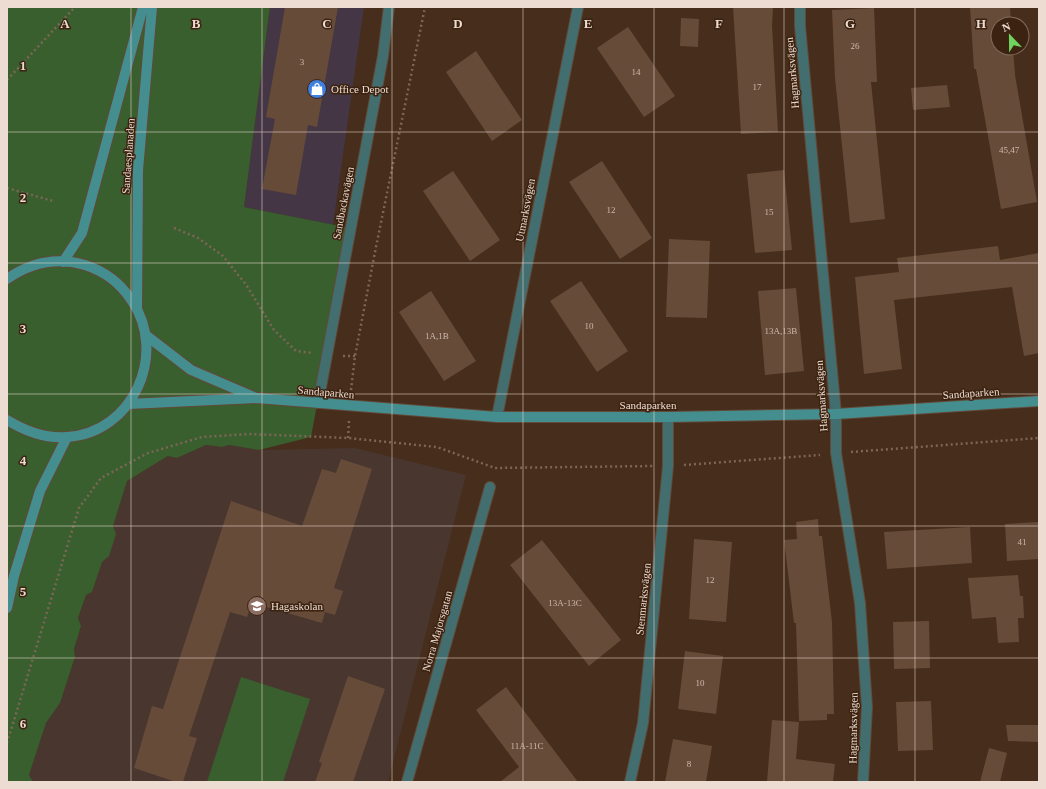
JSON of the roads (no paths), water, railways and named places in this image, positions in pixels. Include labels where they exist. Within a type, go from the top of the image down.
[{"type":"main road","name":"Sandaesplanaden","points":[[63,262],[82,233],[143,7]]},
{"type":"main road","name":"Sandaesplanaden","points":[[137,307],[138,170],[152,7]]},
{"type":"main road","points":[[7,279],[30,267],[47,262],[63,262],[94,268],[120,286],[137,307],[147,336],[147,356],[145,371],[141,382],[128,404],[113,420],[96,430],[67,437],[44,436],[20,428],[7,420]]},
{"type":"main road","name":"Sandaparken","points":[[147,336],[191,370],[257,398]]},
{"type":"main road","name":"Sandaparken","points":[[128,404],[257,398],[496,417],[668,418],[836,414],[1039,401]]},
{"type":"main road","points":[[7,608],[14,576],[40,492],[67,437]]},
{"type":"street","name":"Sandbackavägen","points":[[318,403],[325,356],[383,56],[389,7]]},
{"type":"street","name":"Utmarksvägen","points":[[496,417],[578,7]]},
{"type":"street","name":"Hagmarksvägen","points":[[800,7],[800,26],[836,414],[836,454],[860,603],[867,707],[863,782]]},
{"type":"street","name":"Stenmarksvägen","points":[[630,782],[643,723],[668,466],[668,418]]},
{"type":"street","name":"Norra Majorsgatan","points":[[407,782],[490,487]]},
{"type":"place","name":"Office Depot","points":[[317,89]]},
{"type":"place","name":"Hagaskolan","points":[[257,606]]}]
